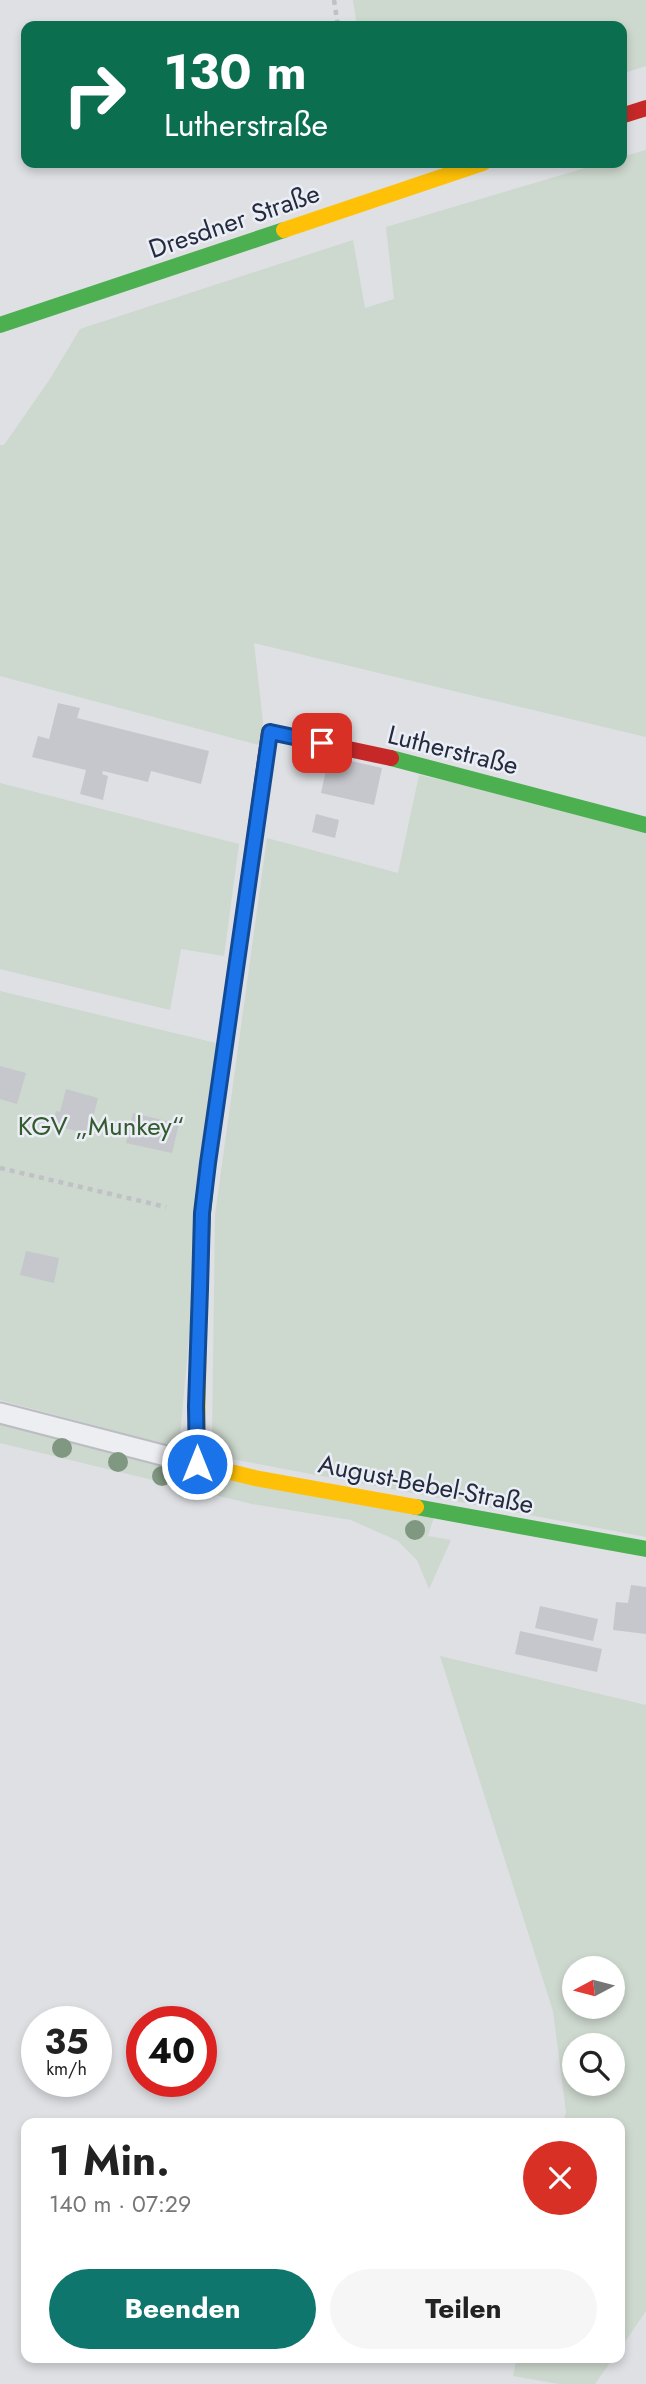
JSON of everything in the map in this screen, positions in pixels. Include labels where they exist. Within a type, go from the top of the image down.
[{"type":"street","points":[[627,114],[646,108]]},
{"type":"street","name":"Dresdner Straße","points":[[0,325],[468,168]]},
{"type":"street","name":"Lutherstraße","points":[[197,1464],[196,1406],[202,1213],[270,732],[401,760],[646,825]]},
{"type":"street","name":"August-Bebel-Straße","points":[[197,1464],[255,1478],[646,1549]]},
{"type":"lane","points":[[0,1413],[197,1464]]},
{"type":"path","points":[[334,0],[337,21]]},
{"type":"path","points":[[0,1168],[202,1213]]},
{"type":"green space","points":[[353,0],[646,0],[646,66],[627,72],[627,21],[356,21]]},
{"type":"green space","points":[[646,150],[646,737],[254,643],[263,722],[259,745],[0,676],[0,445],[4,445],[50,379],[80,329],[353,240],[365,308],[394,299],[386,227],[585,168],[627,168],[627,155]]},
{"type":"green space","points":[[419,775],[646,826],[646,1537],[221,1457],[212,1436],[215,1215],[267,838],[398,873]]},
{"type":"green space","points":[[0,783],[239,844],[224,956],[181,949],[170,1010],[0,969]]},
{"type":"green space","name":"KGV „Munkey“","points":[[0,991],[216,1043],[179,1447],[0,1400]]},
{"type":"green space","points":[[0,1421],[434,1517],[428,1536],[451,1540],[429,1589],[417,1560],[398,1541],[351,1520],[252,1504],[0,1443]]},
{"type":"green space","points":[[440,1656],[646,1705],[646,2311],[625,2342],[625,2118],[564,2118],[564,2096],[625,2096],[625,2033],[562,2033],[562,2081],[553,2011]]},
{"type":"green space","points":[[516,2363],[610,2363],[595,2384],[559,2384],[513,2376]]},
{"type":"building","points":[[58,703],[80,708],[77,718],[209,751],[201,784],[151,771],[148,782],[103,771],[102,774],[108,776],[103,800],[80,794],[86,770],[32,757],[38,736],[49,739]]},
{"type":"building","points":[[329,756],[382,768],[374,805],[321,793]]},
{"type":"building","points":[[316,814],[339,820],[335,838],[312,832]]},
{"type":"building","points":[[0,1066],[26,1073],[17,1104],[0,1099]]},
{"type":"building","points":[[66,1089],[98,1098],[89,1134],[52,1125],[56,1111],[60,1112]]},
{"type":"building","points":[[133,1113],[179,1124],[172,1153],[126,1143]]},
{"type":"building","points":[[26,1251],[59,1258],[54,1283],[20,1275]]},
{"type":"building","points":[[631,1585],[646,1587],[646,1634],[613,1630],[616,1602],[628,1603]]},
{"type":"building","points":[[540,1606],[598,1619],[593,1641],[535,1628]]},
{"type":"building","points":[[520,1631],[602,1649],[597,1672],[515,1654]]},
{"type":"traffic: fast","points":[[0,325],[284,230]]},
{"type":"traffic: fast","points":[[391,758],[646,825]]},
{"type":"traffic: fast","points":[[199,1312],[208,1163],[245,905]]},
{"type":"traffic: fast","points":[[416,1507],[646,1549]]},
{"type":"traffic: slow","points":[[284,230],[468,168]]},
{"type":"traffic: slow","points":[[199,1312],[197,1464],[255,1478],[416,1507]]},
{"type":"traffic: jam","points":[[627,114],[646,108]]},
{"type":"traffic: jam","points":[[245,905],[269,732],[391,758]]},
{"type":"route","points":[[197,1464],[196,1406],[202,1213],[270,732],[322,743]]}]
